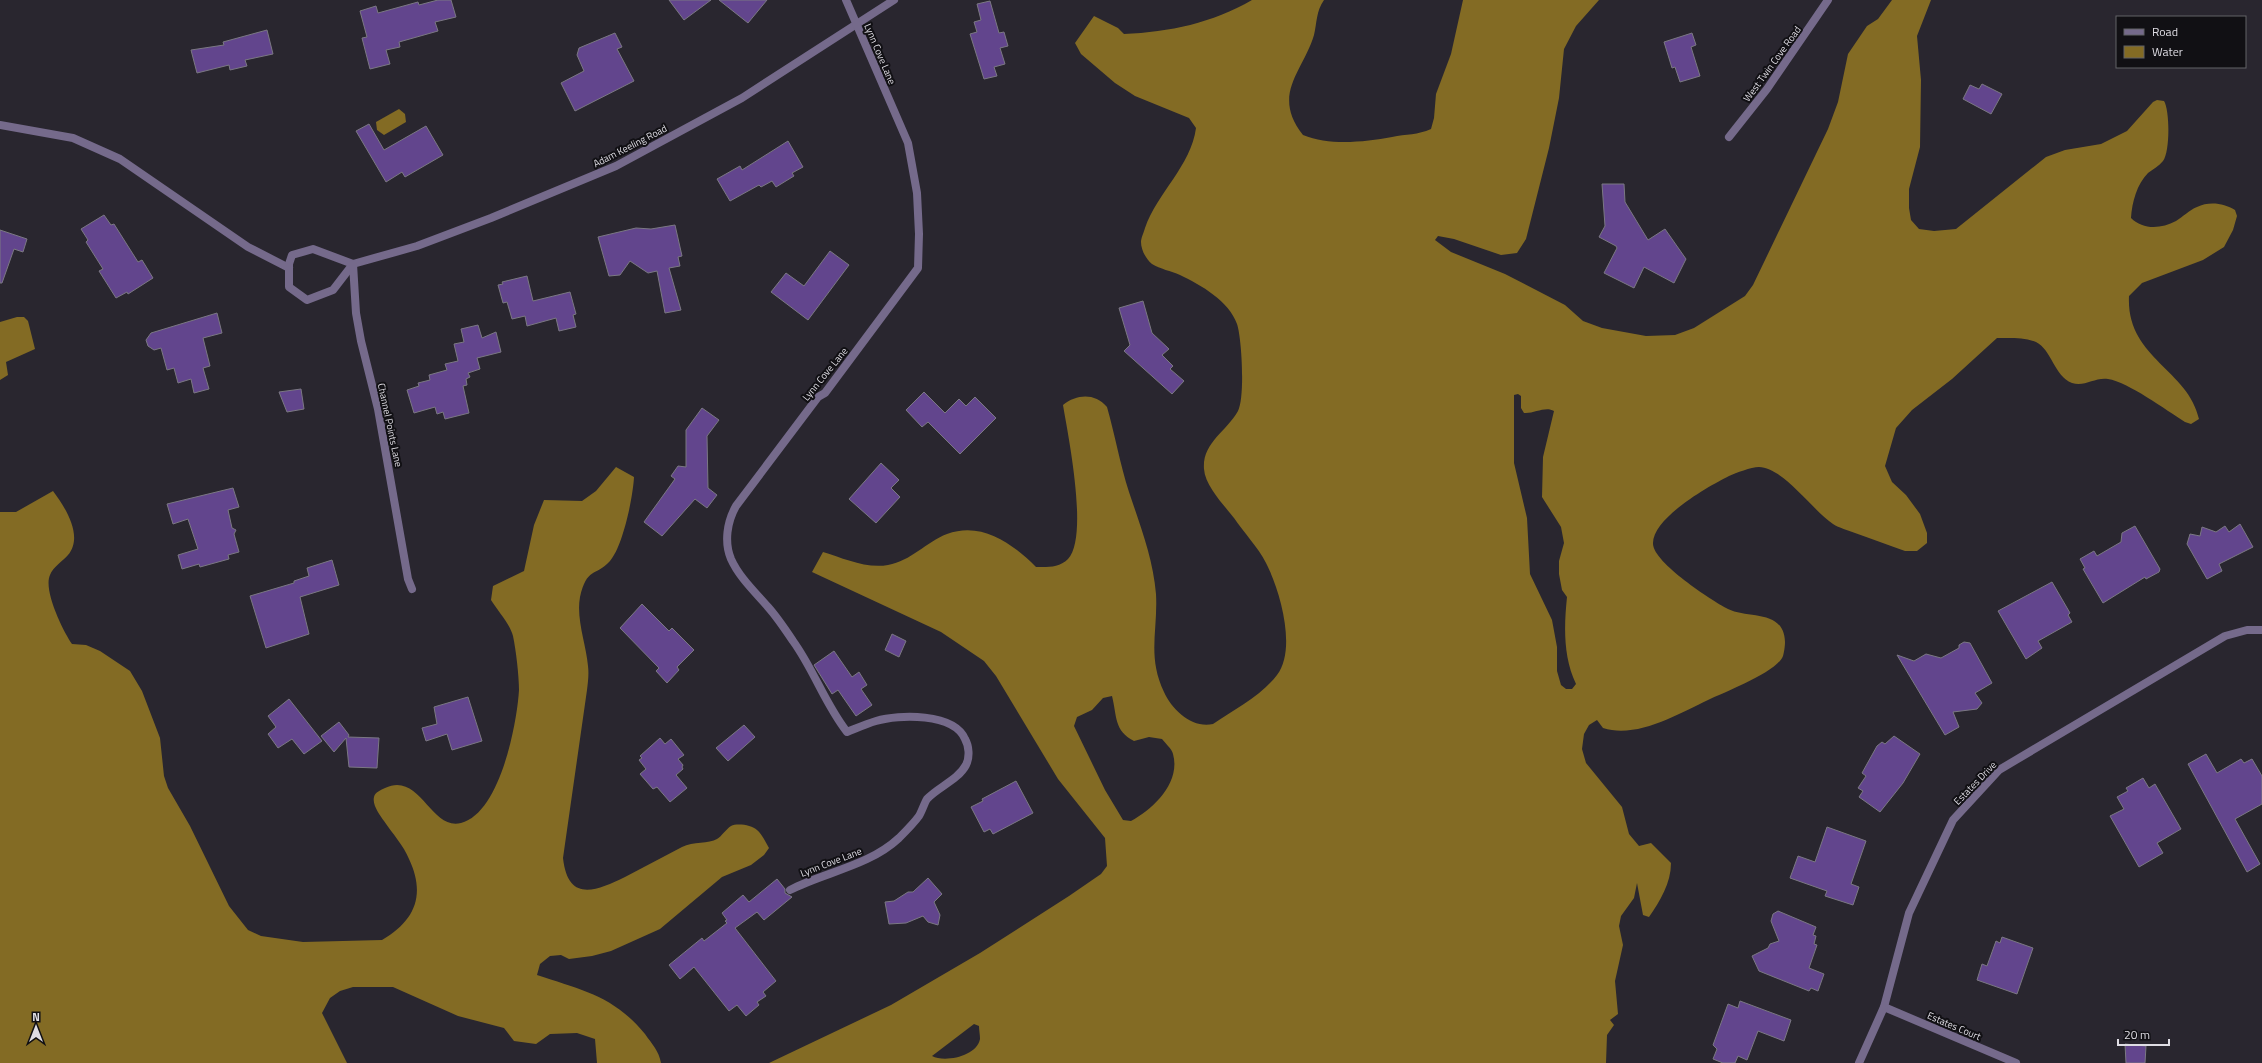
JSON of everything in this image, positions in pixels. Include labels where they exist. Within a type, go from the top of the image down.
[{"type":"street","name":"Lynn Cove Lane","points":[[790,890],[805,882],[852,866],[892,843],[919,816],[927,800],[966,766],[968,759],[968,746],[959,730],[948,722],[923,718],[900,717],[877,721],[847,732],[833,715],[812,671],[794,642],[769,608],[738,572],[730,558],[727,542],[728,527],[736,506],[818,397],[825,393],[918,268],[919,234],[917,193],[908,143],[846,0]]},
{"type":"street","name":"Adam Keeling Road","points":[[353,264],[417,246],[505,213],[616,166],[742,98],[894,0]]},
{"type":"street","name":"West Twin Cove Road","points":[[1729,137],[1767,89],[1828,0]]},
{"type":"street","points":[[0,125],[73,138],[120,159],[248,248],[288,268]]},
{"type":"street","points":[[313,249],[353,264],[333,290],[307,300],[289,287],[288,268],[292,255],[313,249]]},
{"type":"street","name":"Channel Points Lane","points":[[353,264],[356,313],[361,341],[376,400],[408,580],[412,589]]},
{"type":"street","name":"Estates Drive","points":[[1859,1063],[1884,1007],[1910,913],[1953,820],[1999,770],[2225,636],[2248,630],[2262,630]]},
{"type":"street","name":"Estates Court","points":[[1884,1007],[2016,1063]]},
{"type":"water","points":[[1252,0],[1324,0],[1318,13],[1314,35],[1292,84],[1290,107],[1294,120],[1303,135],[1324,141],[1347,142],[1412,134],[1431,129],[1434,118],[1436,94],[1451,54],[1463,0],[1599,0],[1576,26],[1564,49],[1559,98],[1549,148],[1526,239],[1517,253],[1501,255],[1454,239],[1438,236],[1435,240],[1451,252],[1505,274],[1565,305],[1583,321],[1602,328],[1646,336],[1675,335],[1694,328],[1745,296],[1753,285],[1828,129],[1838,102],[1848,54],[1867,26],[1878,19],[1892,0],[1931,0],[1917,36],[1921,80],[1920,147],[1909,189],[1909,208],[1911,220],[1919,229],[1934,231],[1956,229],[2046,157],[2065,150],[2101,144],[2127,131],[2153,102],[2157,100],[2164,101],[2166,106],[2168,122],[2167,149],[2163,161],[2148,173],[2141,182],[2134,200],[2131,218],[2141,225],[2158,227],[2170,224],[2194,208],[2206,204],[2221,204],[2235,210],[2237,216],[2233,230],[2224,247],[2203,260],[2142,283],[2129,296],[2131,317],[2137,334],[2147,349],[2183,387],[2193,402],[2199,419],[2191,424],[2185,422],[2147,397],[2116,381],[2099,379],[2081,384],[2072,383],[2061,375],[2046,351],[2036,342],[2022,339],[1997,338],[1952,379],[1912,410],[1896,428],[1885,466],[1892,482],[1906,495],[1920,514],[1927,533],[1927,543],[1917,551],[1905,551],[1835,525],[1825,518],[1798,491],[1778,474],[1768,469],[1759,467],[1748,469],[1729,476],[1696,495],[1671,514],[1655,534],[1653,544],[1656,552],[1663,561],[1684,580],[1709,598],[1728,609],[1764,617],[1778,624],[1783,632],[1785,647],[1783,656],[1779,662],[1761,675],[1671,718],[1643,728],[1616,731],[1603,728],[1597,720],[1589,725],[1584,734],[1582,749],[1586,763],[1622,807],[1629,834],[1639,846],[1651,843],[1671,863],[1671,870],[1667,885],[1649,917],[1643,915],[1637,883],[1634,898],[1621,916],[1619,926],[1623,945],[1615,981],[1618,1014],[1610,1020],[1614,1025],[1607,1035],[1606,1063],[769,1063],[891,1005],[980,953],[1069,896],[1101,874],[1107,866],[1105,838],[1058,779],[996,676],[984,661],[941,632],[812,572],[823,552],[871,566],[888,565],[904,560],[939,537],[960,531],[972,530],[996,537],[1007,543],[1036,567],[1053,566],[1065,562],[1074,547],[1077,530],[1077,509],[1072,461],[1063,405],[1068,401],[1080,397],[1091,397],[1102,402],[1107,407],[1126,481],[1149,555],[1156,594],[1154,643],[1156,667],[1164,692],[1172,705],[1184,717],[1191,721],[1205,725],[1213,724],[1247,702],[1271,683],[1283,664],[1286,650],[1284,619],[1281,603],[1271,574],[1259,551],[1211,489],[1204,469],[1204,460],[1207,452],[1216,438],[1238,411],[1240,404],[1242,394],[1242,368],[1237,324],[1228,308],[1205,289],[1180,275],[1152,264],[1144,254],[1141,245],[1141,240],[1150,215],[1188,155],[1196,128],[1189,118],[1135,96],[1115,83],[1081,54],[1075,43],[1094,16],[1118,28],[1124,34],[1158,31],[1190,25],[1222,15]],"holes":[[[1518,394],[1521,396],[1521,408],[1524,413],[1547,409],[1554,411],[1543,457],[1542,497],[1561,527],[1564,543],[1559,561],[1559,574],[1562,590],[1567,597],[1565,619],[1567,652],[1576,684],[1572,689],[1566,689],[1561,685],[1557,671],[1557,647],[1552,620],[1530,574],[1527,518],[1514,463],[1514,395]],[[1112,696],[1117,722],[1123,733],[1134,741],[1149,737],[1162,739],[1173,754],[1173,775],[1169,785],[1148,810],[1131,821],[1123,820],[1105,790],[1074,726],[1077,717],[1092,710],[1103,698]],[[974,1024],[979,1026],[980,1039],[978,1045],[967,1054],[945,1059],[932,1056]]]},
{"type":"water","points":[[399,109],[405,114],[406,122],[384,135],[377,130],[376,122]]},
{"type":"water","points":[[17,317],[24,317],[28,321],[35,349],[6,362],[8,375],[0,380],[0,322]]},
{"type":"water","points":[[616,467],[634,477],[632,496],[623,533],[615,554],[610,561],[592,574],[586,581],[580,597],[579,605],[579,614],[587,658],[588,678],[563,858],[566,872],[571,882],[577,887],[585,890],[594,889],[625,877],[686,845],[714,841],[731,826],[737,825],[755,828],[761,834],[769,848],[764,855],[751,865],[722,877],[660,929],[611,951],[592,956],[569,959],[561,955],[550,956],[540,964],[537,975],[583,990],[621,1011],[633,1021],[653,1044],[661,1063],[597,1063],[595,1039],[577,1033],[550,1034],[536,1044],[514,1041],[504,1028],[458,1016],[393,987],[353,987],[340,991],[330,998],[322,1013],[347,1063],[0,1063],[0,512],[16,512],[53,491],[63,505],[71,522],[74,539],[68,555],[53,569],[50,575],[49,590],[59,620],[72,644],[86,645],[100,651],[130,671],[142,691],[160,738],[164,776],[168,788],[190,826],[229,906],[248,930],[261,936],[303,942],[382,940],[393,933],[410,916],[417,895],[417,884],[407,854],[377,810],[374,803],[375,795],[378,791],[397,785],[407,787],[417,794],[441,819],[451,823],[461,823],[475,816],[486,803],[504,766],[515,724],[519,690],[513,636],[506,622],[491,600],[493,586],[524,571],[534,525],[544,500],[582,501],[596,491]]},
{"type":"building","points":[[438,0],[451,0],[456,17],[435,22],[438,31],[399,42],[400,47],[386,50],[390,64],[370,69],[362,38],[367,37],[360,11],[376,6],[378,13],[418,2],[419,5]]},
{"type":"building","points":[[669,0],[711,0],[684,20]]},
{"type":"building","points":[[719,0],[767,0],[748,23]]},
{"type":"building","points":[[990,1],[999,33],[1004,32],[1008,46],[1000,48],[1005,64],[994,67],[997,76],[984,79],[970,34],[977,32],[974,22],[981,20],[977,4]]},
{"type":"building","points":[[267,30],[273,54],[245,60],[247,66],[230,70],[229,65],[197,73],[191,50],[224,45],[223,42]]},
{"type":"building","points":[[615,33],[622,47],[617,49],[634,81],[575,111],[561,83],[584,71],[577,55],[579,48]]},
{"type":"building","points":[[1692,33],[1696,45],[1691,47],[1700,76],[1680,82],[1675,67],[1672,68],[1664,42]]},
{"type":"building","points":[[1982,84],[2002,94],[1991,114],[1963,99],[1970,85],[1979,89]]},
{"type":"building","points":[[369,124],[384,150],[426,126],[443,155],[405,177],[402,172],[386,182],[356,131]]},
{"type":"building","points":[[788,141],[803,167],[792,173],[794,176],[776,187],[772,181],[761,187],[759,185],[730,201],[717,179],[740,166],[742,170]]},
{"type":"building","points":[[1602,184],[1624,184],[1625,202],[1648,240],[1665,229],[1686,259],[1674,283],[1644,267],[1634,288],[1604,273],[1617,248],[1599,237],[1605,226]]},
{"type":"building","points":[[104,215],[111,225],[114,224],[138,262],[142,260],[153,278],[128,294],[127,292],[116,298],[99,271],[103,269],[86,242],[88,240],[81,229]]},
{"type":"building","points":[[675,225],[682,256],[678,257],[680,266],[669,268],[681,310],[665,313],[657,271],[648,273],[630,261],[620,275],[609,276],[598,237],[636,228],[651,229]]},
{"type":"building","points":[[0,230],[27,239],[23,252],[14,249],[2,283],[0,283]]},
{"type":"building","points":[[830,251],[849,265],[808,320],[771,292],[786,273],[804,286]]},
{"type":"building","points":[[527,276],[533,301],[570,292],[576,314],[573,315],[576,327],[559,331],[556,318],[527,326],[525,316],[512,319],[507,302],[503,303],[498,285],[503,284],[502,282]]},
{"type":"building","points":[[1143,301],[1152,333],[1169,349],[1162,355],[1173,366],[1170,369],[1184,381],[1172,394],[1124,351],[1130,345],[1119,308]]},
{"type":"building","points":[[217,313],[222,333],[203,338],[210,366],[203,368],[209,389],[194,393],[191,379],[178,383],[174,368],[167,370],[161,348],[154,350],[148,346],[146,340],[151,333]]},
{"type":"building","points":[[478,325],[482,338],[496,332],[501,352],[477,358],[480,369],[468,373],[470,377],[466,379],[467,385],[463,386],[469,413],[445,419],[443,412],[437,414],[435,407],[414,413],[407,390],[419,386],[418,383],[430,380],[429,375],[447,370],[445,364],[458,361],[454,344],[464,342],[461,329]]},
{"type":"building","points":[[301,389],[304,409],[287,412],[279,392]]},
{"type":"building","points":[[924,392],[945,413],[959,399],[966,406],[975,397],[996,418],[960,454],[928,422],[922,427],[906,410]]},
{"type":"building","points":[[702,408],[719,420],[707,436],[708,488],[717,495],[707,508],[695,499],[662,536],[644,522],[675,479],[671,476],[678,466],[686,467],[686,430]]},
{"type":"building","points":[[881,463],[899,480],[891,488],[900,497],[876,523],[849,499]]},
{"type":"building","points":[[233,488],[239,507],[228,510],[232,528],[236,530],[234,534],[239,552],[228,555],[229,559],[200,567],[199,564],[182,569],[178,555],[198,549],[188,519],[173,524],[167,504]]},
{"type":"building","points":[[2240,524],[2253,547],[2219,564],[2222,571],[2207,579],[2187,544],[2190,534],[2200,536],[2202,527],[2216,532],[2225,526],[2229,532]]},
{"type":"building","points":[[2135,526],[2160,569],[2159,572],[2146,579],[2145,577],[2103,603],[2083,569],[2085,568],[2080,559],[2094,551],[2097,556],[2121,542],[2122,533]]},
{"type":"building","points":[[332,560],[339,585],[300,597],[309,634],[266,648],[250,596],[294,583],[294,581],[309,576],[307,568]]},
{"type":"building","points":[[2052,582],[2070,613],[2068,615],[2072,622],[2038,641],[2042,648],[2026,659],[1998,611]]},
{"type":"building","points":[[642,604],[669,631],[672,628],[694,650],[677,667],[679,670],[667,683],[656,671],[659,668],[620,628]]},
{"type":"building","points":[[892,634],[906,641],[899,657],[885,650]]},
{"type":"building","points":[[1964,642],[1970,643],[1992,683],[1975,693],[1982,703],[1977,709],[1953,712],[1959,727],[1945,735],[1897,655],[1914,661],[1926,654],[1941,658],[1959,648],[1959,645]]},
{"type":"building","points":[[834,651],[852,677],[859,672],[867,685],[861,689],[872,705],[856,716],[838,690],[832,694],[814,665]]},
{"type":"building","points":[[468,697],[482,741],[452,750],[447,734],[426,741],[422,728],[437,724],[434,707]]},
{"type":"building","points":[[289,699],[322,741],[304,754],[292,739],[278,748],[268,734],[276,727],[268,716]]},
{"type":"building","points":[[339,722],[349,735],[348,737],[379,738],[377,768],[349,767],[346,738],[334,752],[321,736]]},
{"type":"building","points":[[744,725],[755,737],[728,761],[716,748]]},
{"type":"building","points":[[1894,736],[1920,754],[1903,783],[1880,812],[1859,797],[1863,791],[1858,788],[1866,776],[1862,773],[1877,746],[1882,742],[1885,744]]},
{"type":"building","points":[[660,738],[665,744],[671,739],[684,755],[678,759],[683,765],[683,769],[676,775],[687,788],[670,802],[657,787],[653,789],[640,774],[646,769],[639,760],[642,758],[640,756]]},
{"type":"building","points":[[2206,754],[2217,773],[2241,759],[2244,763],[2252,759],[2262,776],[2262,804],[2235,819],[2260,864],[2247,872],[2188,764]]},
{"type":"building","points":[[2143,778],[2149,788],[2155,784],[2181,829],[2157,843],[2163,853],[2139,867],[2110,816],[2124,809],[2117,797],[2128,791],[2126,788]]},
{"type":"building","points":[[1016,781],[1033,813],[993,834],[990,829],[984,832],[971,807],[983,801],[982,799]]},
{"type":"building","points":[[1827,827],[1866,841],[1851,884],[1859,887],[1853,905],[1825,896],[1827,891],[1790,878],[1798,856],[1815,862]]},
{"type":"building","points":[[928,878],[942,894],[934,902],[940,915],[938,925],[928,922],[923,916],[906,923],[889,924],[885,902],[894,901],[908,892],[913,892]]},
{"type":"building","points":[[777,879],[785,889],[785,893],[792,897],[764,920],[757,912],[735,928],[776,981],[763,992],[766,996],[757,1002],[759,1005],[746,1016],[737,1005],[729,1011],[694,967],[680,979],[669,965],[702,938],[704,941],[727,923],[725,921],[727,920],[722,913],[743,895],[749,902]]},
{"type":"building","points":[[1778,911],[1816,927],[1813,935],[1816,936],[1814,944],[1817,945],[1809,968],[1824,974],[1818,991],[1811,988],[1809,991],[1759,971],[1752,956],[1768,948],[1770,944],[1779,941],[1771,921],[1773,914]]},
{"type":"building","points":[[2002,937],[2033,948],[2017,994],[1977,980],[1982,964],[1987,966],[1996,941],[2000,943]]},
{"type":"building","points":[[1740,1001],[1791,1020],[1784,1041],[1758,1031],[1747,1060],[1738,1056],[1735,1063],[1723,1063],[1713,1059],[1717,1049],[1713,1045],[1728,1004],[1738,1008]]},
{"type":"building","points":[[2125,1044],[2146,1046],[2145,1063],[2126,1063]]}]
